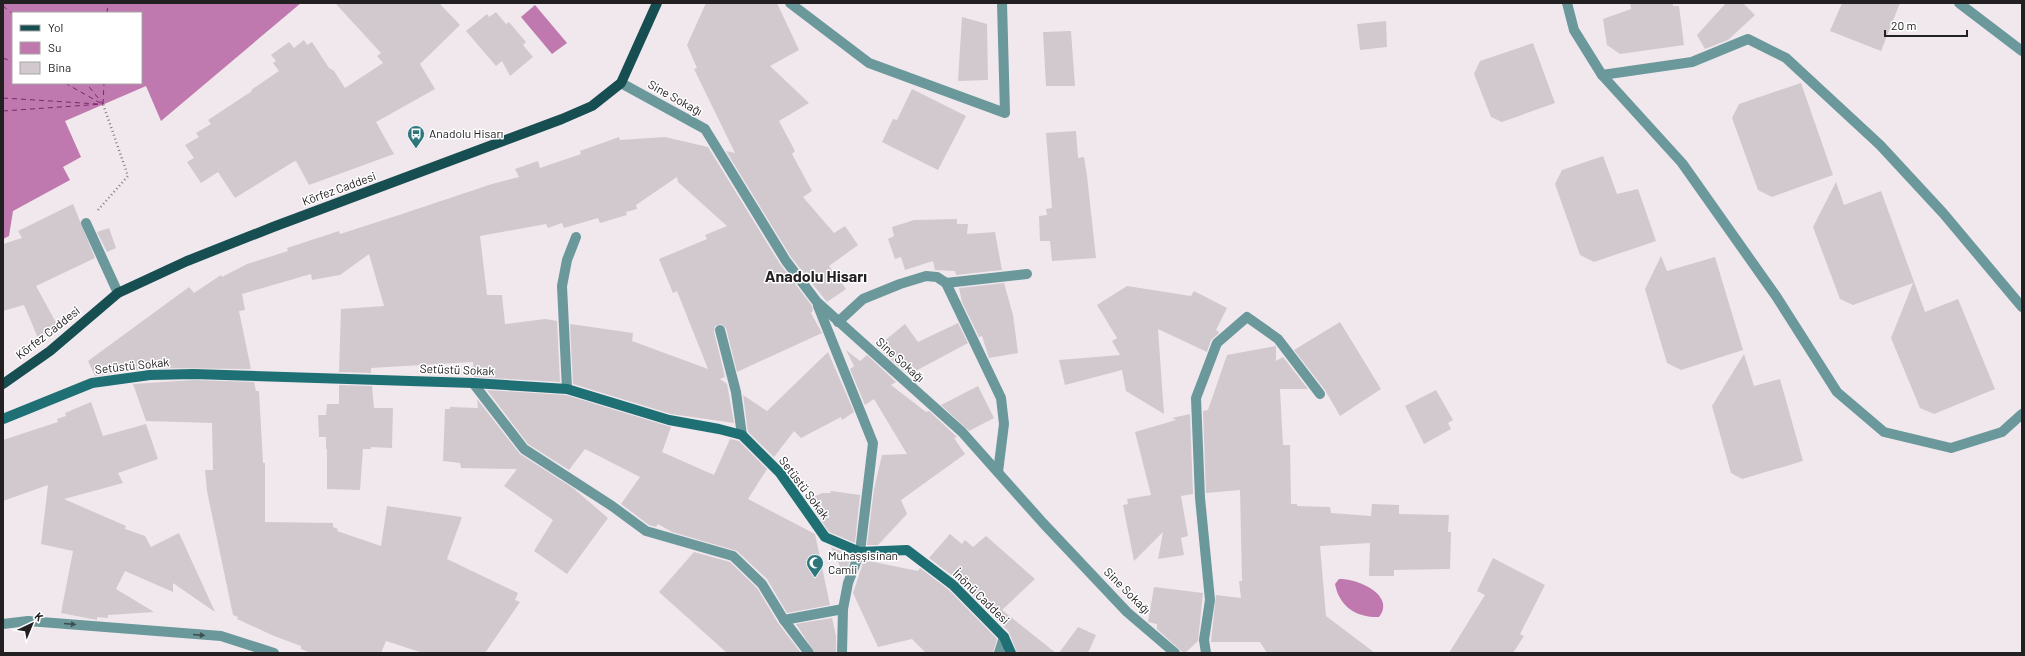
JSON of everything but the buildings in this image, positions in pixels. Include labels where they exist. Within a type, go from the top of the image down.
[{"type":"main road","name":"Körfez Caddesi","points":[[3,384],[50,351],[118,293],[188,261],[273,227],[562,119],[592,106],[621,84],[657,3]]},
{"type":"street","points":[[790,3],[869,63],[1006,113],[1002,3]]},
{"type":"street","points":[[1567,3],[1574,30],[1602,75],[1682,163],[1776,296],[1837,392],[1884,432],[1951,448],[2002,432],[2022,414]]},
{"type":"street","points":[[1959,3],[2022,51]]},
{"type":"street","points":[[1602,75],[1692,62],[1748,39],[1786,58],[1880,145],[1943,213],[2022,307]]},
{"type":"street","name":"Sine Sokağı","points":[[621,84],[706,129],[786,261],[817,302],[962,432],[1043,523],[1127,612],[1175,653]]},
{"type":"street","points":[[86,223],[118,293]]},
{"type":"street","points":[[566,389],[562,286],[567,260],[576,237]]},
{"type":"street","points":[[946,283],[1027,274]]},
{"type":"street","points":[[838,322],[863,299],[900,284],[926,276],[937,277],[946,283],[1001,398],[1004,424],[998,472]]},
{"type":"street","points":[[817,302],[873,443],[860,552],[848,583],[843,609],[842,653]]},
{"type":"street","points":[[1206,653],[1204,640],[1210,600],[1200,498],[1196,398],[1217,343],[1247,317],[1278,339],[1320,394]]},
{"type":"street","points":[[720,330],[736,392],[742,435]]},
{"type":"street","name":"Setüstü Sokak","points":[[3,419],[92,383],[150,375],[194,374],[472,383],[566,389],[669,420],[719,429],[742,435],[780,473],[826,538],[860,552]]},
{"type":"street","points":[[472,383],[524,449],[612,506],[646,531],[732,556],[762,584],[784,620],[809,653]]},
{"type":"street","name":"İnönü Caddesi","points":[[860,552],[907,550],[953,585],[1004,637],[1011,653]]},
{"type":"street","points":[[784,620],[843,609]]},
{"type":"street","points":[[3,624],[28,621],[221,636],[274,653]]},
{"type":"street","points":[[999,653],[1004,637]]},
{"type":"path","points":[[86,223],[128,176],[103,104]]},
{"type":"water","points":[[3,3],[301,3],[161,121],[146,86],[65,121],[81,157],[63,167],[70,180],[13,211],[9,236],[3,239]]},
{"type":"water","points":[[535,5],[567,43],[552,54],[521,17]]},
{"type":"water","points":[[1339,579],[1355,581],[1372,589],[1379,595],[1383,609],[1379,617],[1363,615],[1350,609],[1340,599],[1337,592],[1335,584]]},
{"type":"ferry route","points":[[107,12],[108,3]]},
{"type":"ferry route","points":[[3,6],[12,13]]},
{"type":"ferry route","points":[[3,58],[12,62]]},
{"type":"ferry route","points":[[67,84],[102,104]]},
{"type":"ferry route","points":[[3,111],[103,104],[87,84]]},
{"type":"ferry route","points":[[103,104],[104,84]]},
{"type":"ferry route","points":[[3,98],[98,104]]},
{"type":"place","name":"Anadolu Hisarı","points":[[416,149]]},
{"type":"place","name":"Muhaşşisinan Camii","points":[[815,578]]},
{"type":"district","name":"Anadolu Hisarı","points":[[816,276]]}]
